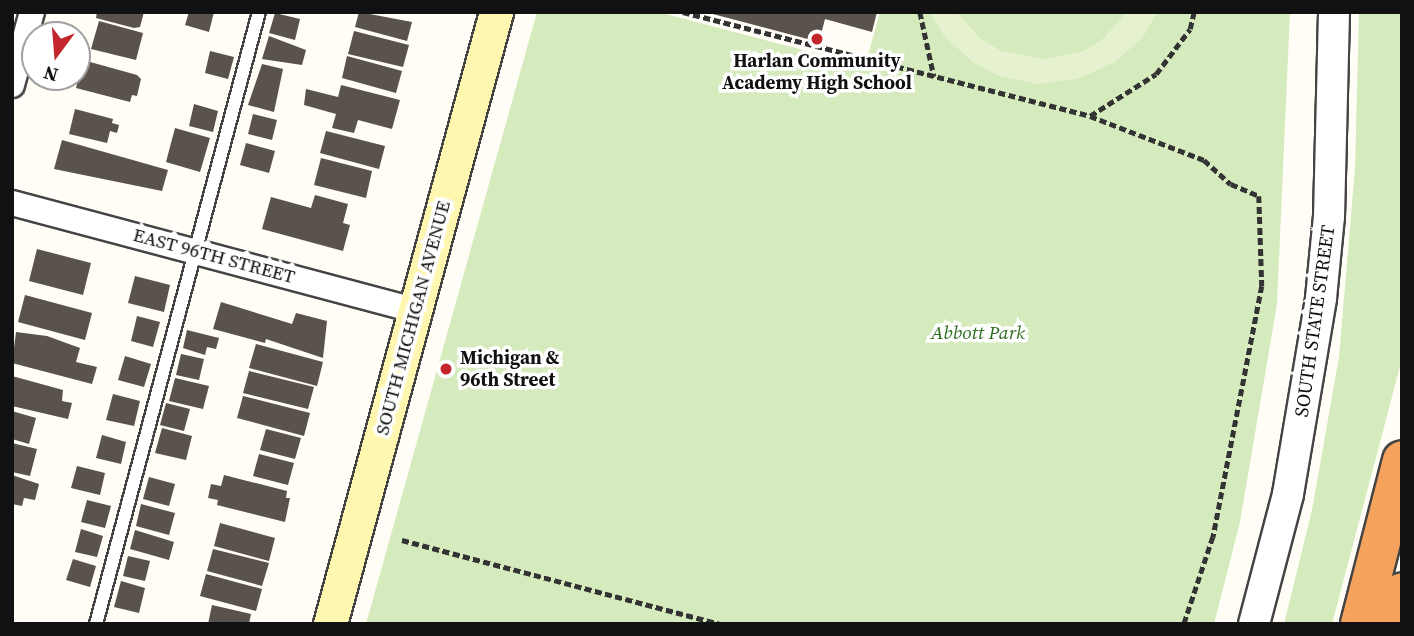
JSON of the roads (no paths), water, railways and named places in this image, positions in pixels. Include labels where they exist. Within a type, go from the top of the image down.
[{"type":"highway","points":[[1360,624],[1402,460]]},
{"type":"highway","points":[[1393,624],[1402,592]]},
{"type":"main road","name":"SOUTH MICHIGAN AVENUE","points":[[330,624],[496,12]]},
{"type":"street","points":[[12,86],[32,12]]},
{"type":"street","name":"SOUTH STATE STREET","points":[[1254,624],[1288,494],[1321,298],[1329,217],[1334,12]]},
{"type":"street","name":"EAST 96TH STREET","points":[[12,203],[415,310]]},
{"type":"lane","points":[[96,624],[259,12]]},
{"type":"place","name":"Harlan Community Academy High School","points":[[817,39]]},
{"type":"place","name":"Michigan & 96th Street","points":[[446,369]]},
{"type":"park label","name":"Abbott Park","points":[[978,333]]}]
